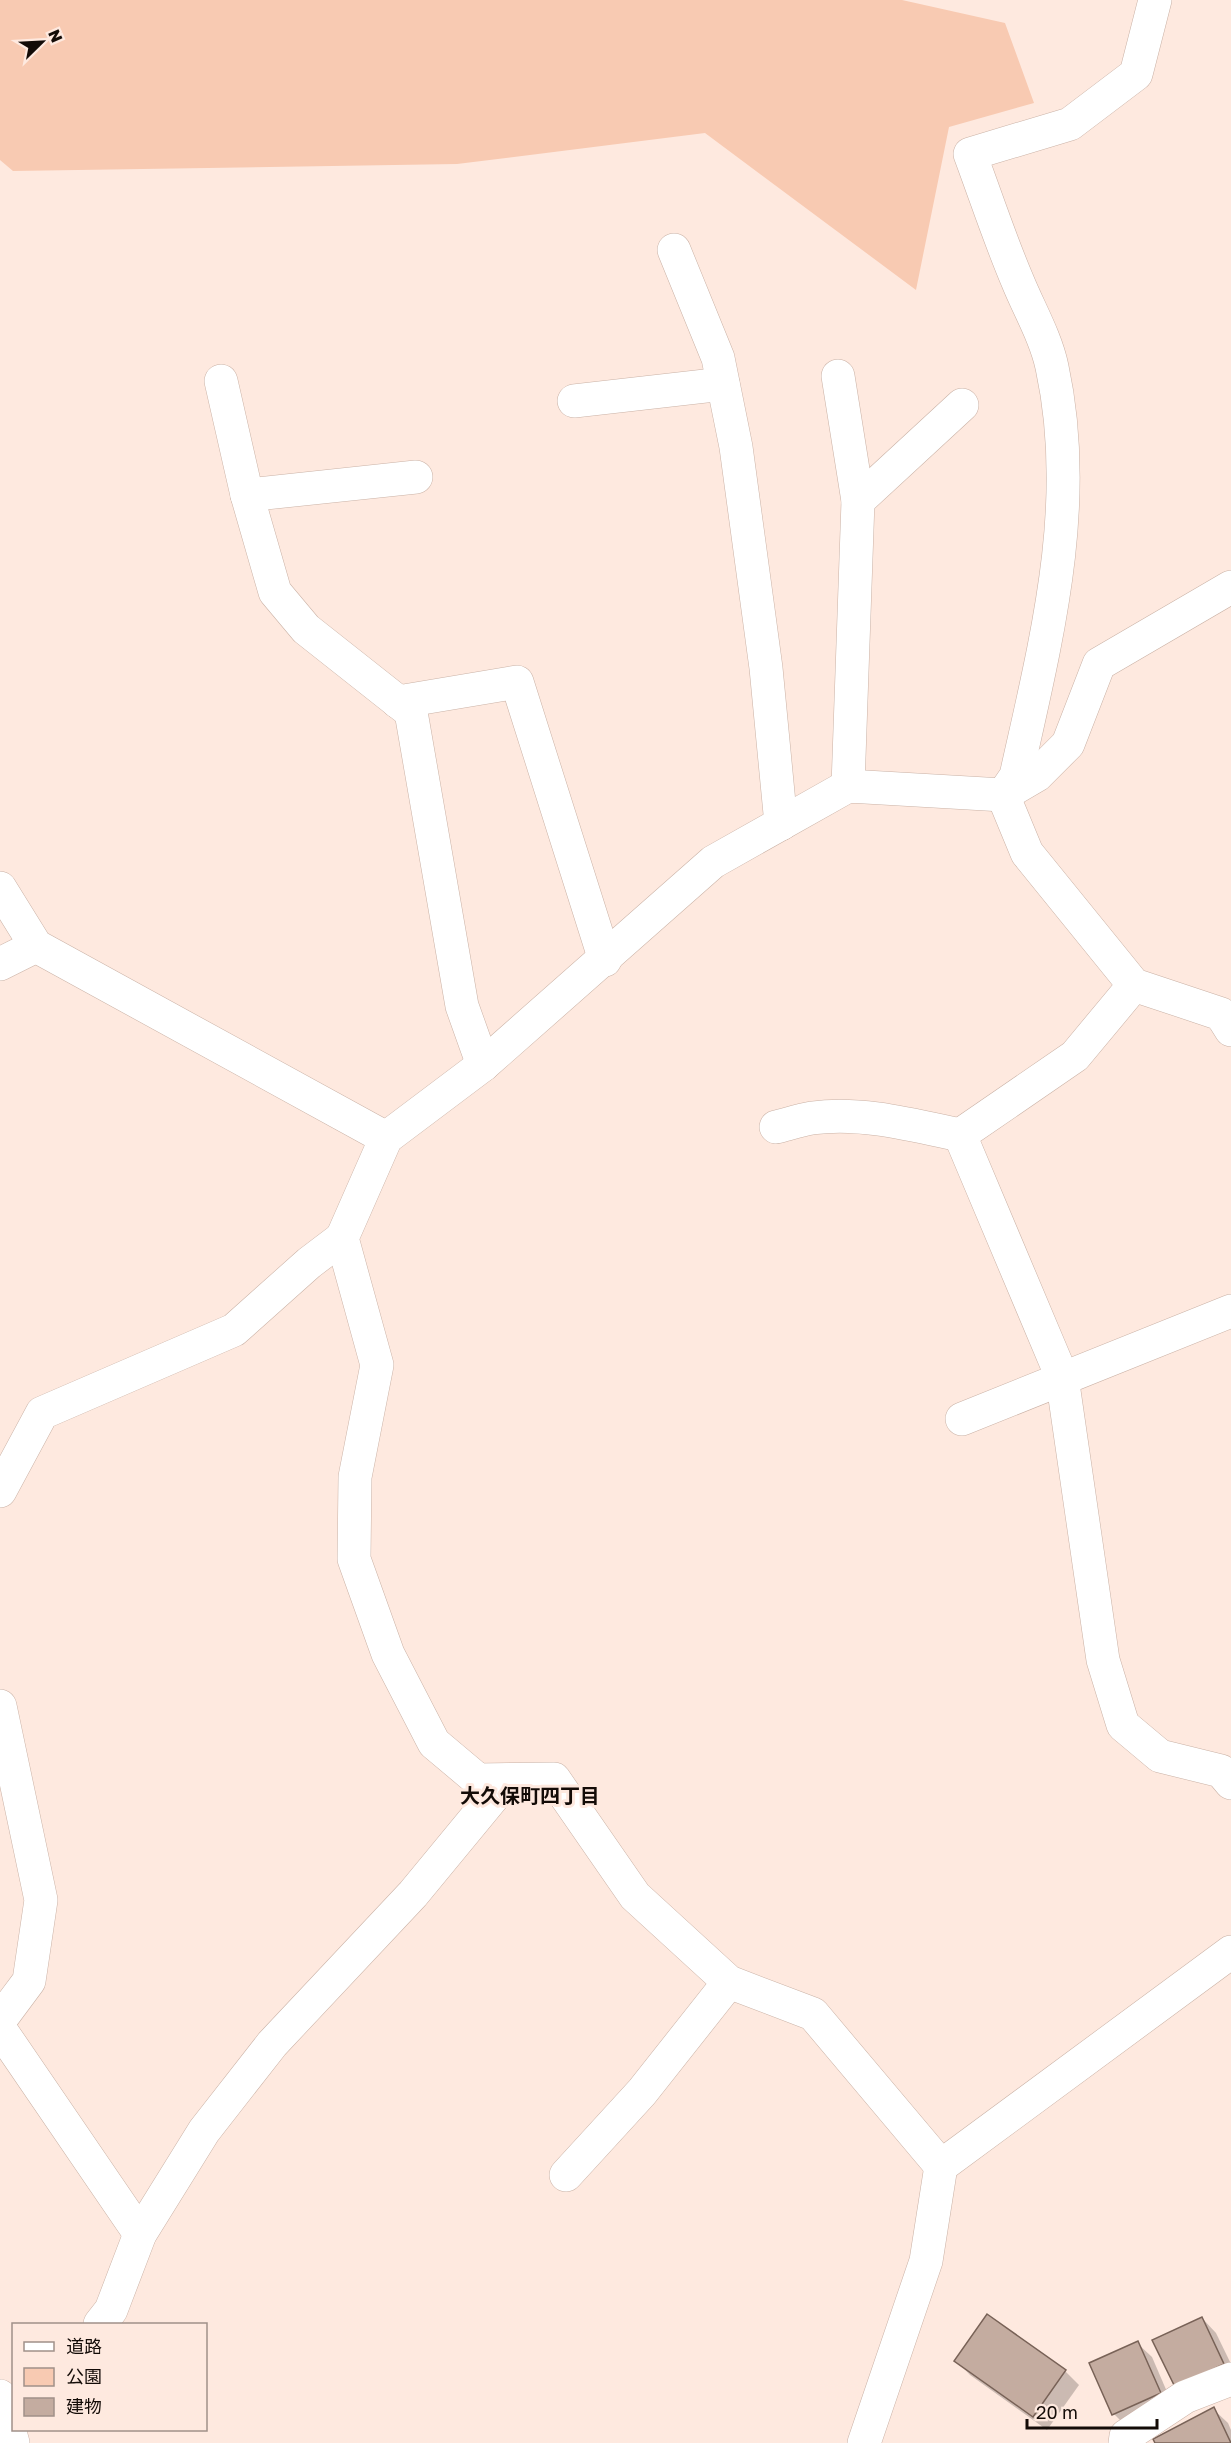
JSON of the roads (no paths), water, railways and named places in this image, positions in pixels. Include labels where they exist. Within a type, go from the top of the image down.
[{"type":"street","points":[[1004,795],[1016,776],[1052,614],[1061,533],[1065,463],[1052,365],[1008,259],[970,154],[1070,124],[1136,74],[1155,0]]},
{"type":"street","points":[[674,250],[718,358],[736,447],[763,645],[781,824]]},
{"type":"street","points":[[838,376],[858,501],[848,786]]},
{"type":"street","points":[[220,381],[275,591],[306,629],[411,712],[462,1006],[483,1065]]},
{"type":"street","points":[[574,401],[723,384]]},
{"type":"street","points":[[858,501],[962,405]]},
{"type":"street","points":[[248,495],[416,477]]},
{"type":"street","points":[[0,1491],[42,1413],[234,1330],[309,1263],[342,1238],[386,1138],[483,1065],[605,960],[713,862],[848,786],[1004,795],[1037,776],[1068,744],[1099,664],[1231,587]]},
{"type":"street","points":[[398,702],[517,682],[605,960]]},
{"type":"street","points":[[1004,795],[1027,853],[1134,985],[1221,1014],[1231,1030]]},
{"type":"street","points":[[0,888],[36,946],[386,1138]]},
{"type":"street","points":[[0,964],[36,946]]},
{"type":"street","points":[[776,1127],[813,1118],[857,1118],[903,1123],[960,1135],[1075,1056],[1134,985]]},
{"type":"street","points":[[960,1135],[1062,1377],[1103,1660],[1123,1725],[1160,1756],[1221,1771],[1231,1783]]},
{"type":"street","points":[[342,1238],[377,1365],[355,1477],[354,1558],[388,1654],[434,1743],[478,1780],[554,1779],[635,1896],[729,1982],[813,2014],[941,2166]]},
{"type":"street","points":[[962,1419],[1231,1311]]},
{"type":"street","points":[[0,1706],[41,1900],[29,1981],[0,2020]]},
{"type":"street","points":[[1202,1766],[1231,1747]]},
{"type":"street","points":[[101,2323],[111,2310],[140,2234],[204,2131],[272,2044],[413,1894],[507,1780]]},
{"type":"street","points":[[864,2443],[926,2261],[941,2166],[1231,1952]]},
{"type":"street","points":[[566,2175],[642,2092],[729,1982]]},
{"type":"street","points":[[0,2029],[140,2234]]},
{"type":"street","points":[[1125,2443],[1126,2436],[1185,2397],[1231,2379]]},
{"type":"street","points":[[7,2405],[13,2443]]},
{"type":"district","name":"大久保町四丁目","points":[[530,1796]]}]
